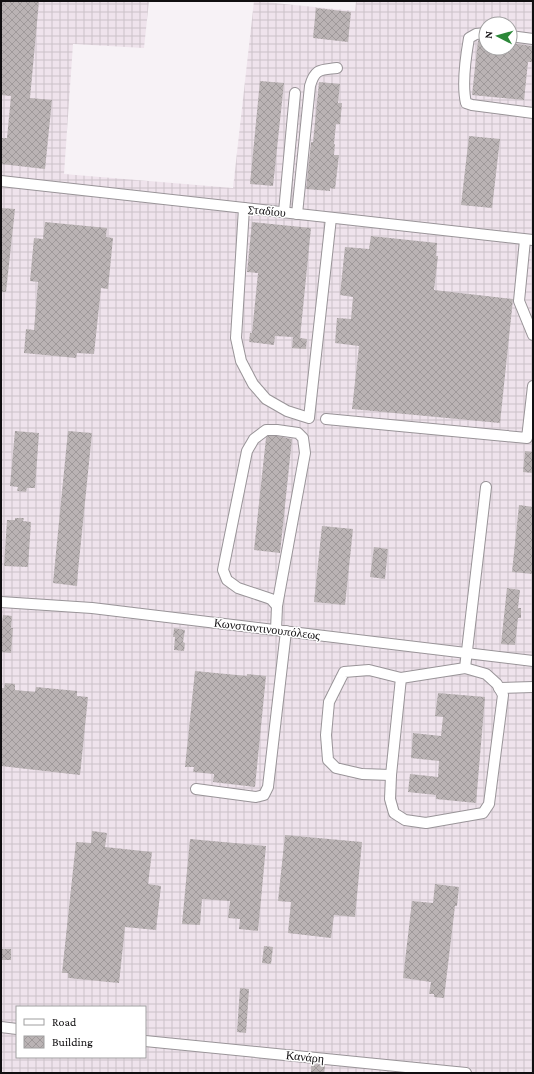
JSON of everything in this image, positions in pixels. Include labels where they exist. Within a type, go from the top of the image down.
[{"type":"street","points":[[478,34],[469,38],[464,94],[466,103],[533,113]]},
{"type":"street","points":[[518,37],[533,39]]},
{"type":"street","points":[[297,214],[310,86],[316,73],[320,70],[337,68]]},
{"type":"street","points":[[284,212],[295,93]]},
{"type":"street","name":"Σταδίου","points":[[1,181],[529,240]]},
{"type":"street","points":[[244,208],[236,338],[241,361],[253,384],[266,399],[287,411],[309,418],[330,218]]},
{"type":"street","points":[[529,240],[519,300],[533,335]]},
{"type":"street","points":[[326,419],[528,438],[533,386]]},
{"type":"street","points":[[196,789],[256,797],[264,795],[268,787],[281,630],[277,606],[305,453],[304,438],[298,433],[266,430],[254,440],[247,451],[223,570],[227,580],[238,588],[271,599],[277,606]]},
{"type":"street","points":[[465,668],[486,487]]},
{"type":"street","name":"Κωνσταντινουπόλεως","points":[[1,602],[92,608],[533,661]]},
{"type":"street","points":[[391,775],[362,774],[336,768],[328,760],[326,735],[329,702],[344,672],[369,670],[401,678],[465,668],[486,674],[497,684],[503,695],[489,804],[483,813],[426,823],[405,820],[394,813],[390,799],[401,678]]},
{"type":"street","points":[[499,688],[533,687]]},
{"type":"street","points":[[1,1027],[16,1029]]},
{"type":"street","name":"Κανάρη","points":[[146,1042],[466,1073]]},
{"type":"shaded area","points":[[1,1],[149,1],[144,48],[73,44],[64,174],[233,188],[254,1],[355,11],[356,1],[533,1],[533,1073],[1,1073]]},
{"type":"building","points":[[1,1],[39,1],[30,98],[52,100],[45,169],[1,164],[1,138],[7,138],[11,96],[1,95]]},
{"type":"building","points":[[316,8],[351,12],[348,42],[313,38]]},
{"type":"building","points":[[478,40],[478,56],[518,56],[518,44],[533,46],[533,62],[528,62],[524,100],[472,95]]},
{"type":"building","points":[[260,81],[284,83],[273,186],[250,184]]},
{"type":"building","points":[[319,82],[340,84],[338,103],[342,103],[340,124],[336,124],[334,144],[334,155],[339,155],[335,189],[330,188],[330,191],[306,189],[311,142],[313,142]]},
{"type":"building","points":[[469,136],[500,139],[492,208],[461,205]]},
{"type":"building","points":[[1,208],[15,209],[6,292],[1,292]]},
{"type":"building","points":[[45,222],[107,228],[106,237],[113,238],[108,289],[101,288],[94,354],[77,353],[76,358],[24,353],[26,329],[34,330],[38,282],[30,281],[34,238],[43,239]]},
{"type":"building","points":[[252,222],[311,228],[300,338],[307,339],[306,349],[292,348],[293,337],[275,336],[274,345],[249,342],[250,333],[252,333],[258,273],[247,272]]},
{"type":"building","points":[[371,236],[437,243],[436,256],[438,256],[434,290],[513,299],[500,423],[352,409],[359,346],[335,343],[337,318],[351,319],[353,297],[340,295],[345,247],[369,249]]},
{"type":"building","points":[[15,431],[39,433],[35,488],[27,488],[26,492],[17,491],[18,487],[10,486]]},
{"type":"building","points":[[68,431],[92,433],[77,586],[53,583]]},
{"type":"building","points":[[268,436],[292,439],[280,553],[254,550],[266,438]]},
{"type":"building","points":[[525,451],[533,452],[533,473],[523,472]]},
{"type":"building","points":[[519,505],[533,507],[533,574],[512,572]]},
{"type":"building","points":[[15,518],[24,518],[23,521],[31,522],[28,567],[4,566],[7,520],[15,520]]},
{"type":"building","points":[[322,526],[353,529],[345,605],[314,602]]},
{"type":"building","points":[[374,547],[388,549],[385,579],[370,577]]},
{"type":"building","points":[[507,588],[520,590],[518,608],[521,608],[521,618],[518,618],[515,645],[501,644]]},
{"type":"building","points":[[3,615],[12,616],[11,628],[13,628],[11,653],[1,652]]},
{"type":"building","points":[[174,628],[185,630],[183,642],[185,643],[184,651],[174,650]]},
{"type":"building","points":[[195,671],[247,676],[247,674],[266,676],[255,787],[213,782],[214,774],[193,772],[194,767],[185,767]]},
{"type":"building","points":[[5,683],[15,684],[15,690],[35,692],[36,687],[77,691],[77,696],[88,697],[80,775],[1,766],[1,688],[4,688]]},
{"type":"building","points":[[438,693],[485,697],[476,803],[436,799],[436,795],[408,792],[410,774],[438,777],[439,761],[411,758],[413,733],[441,736],[443,717],[435,716]]},
{"type":"building","points":[[92,831],[107,833],[105,847],[152,852],[148,884],[161,886],[156,930],[125,927],[119,983],[68,978],[68,973],[62,973],[76,842],[91,843]]},
{"type":"building","points":[[285,835],[362,842],[355,917],[334,915],[331,938],[288,933],[291,902],[278,901]]},
{"type":"building","points":[[190,839],[266,846],[258,931],[239,929],[240,919],[228,918],[230,901],[202,899],[200,925],[182,924]]},
{"type":"building","points":[[435,884],[459,887],[457,906],[455,906],[444,998],[434,997],[434,994],[429,994],[431,982],[403,978],[412,901],[433,903]]},
{"type":"building","points":[[264,946],[273,947],[271,964],[262,963]]},
{"type":"building","points":[[1,949],[11,949],[11,960],[1,960]]},
{"type":"building","points":[[240,988],[249,989],[246,1033],[237,1032]]},
{"type":"building","points":[[311,1064],[325,1065],[324,1073],[311,1073]]}]
